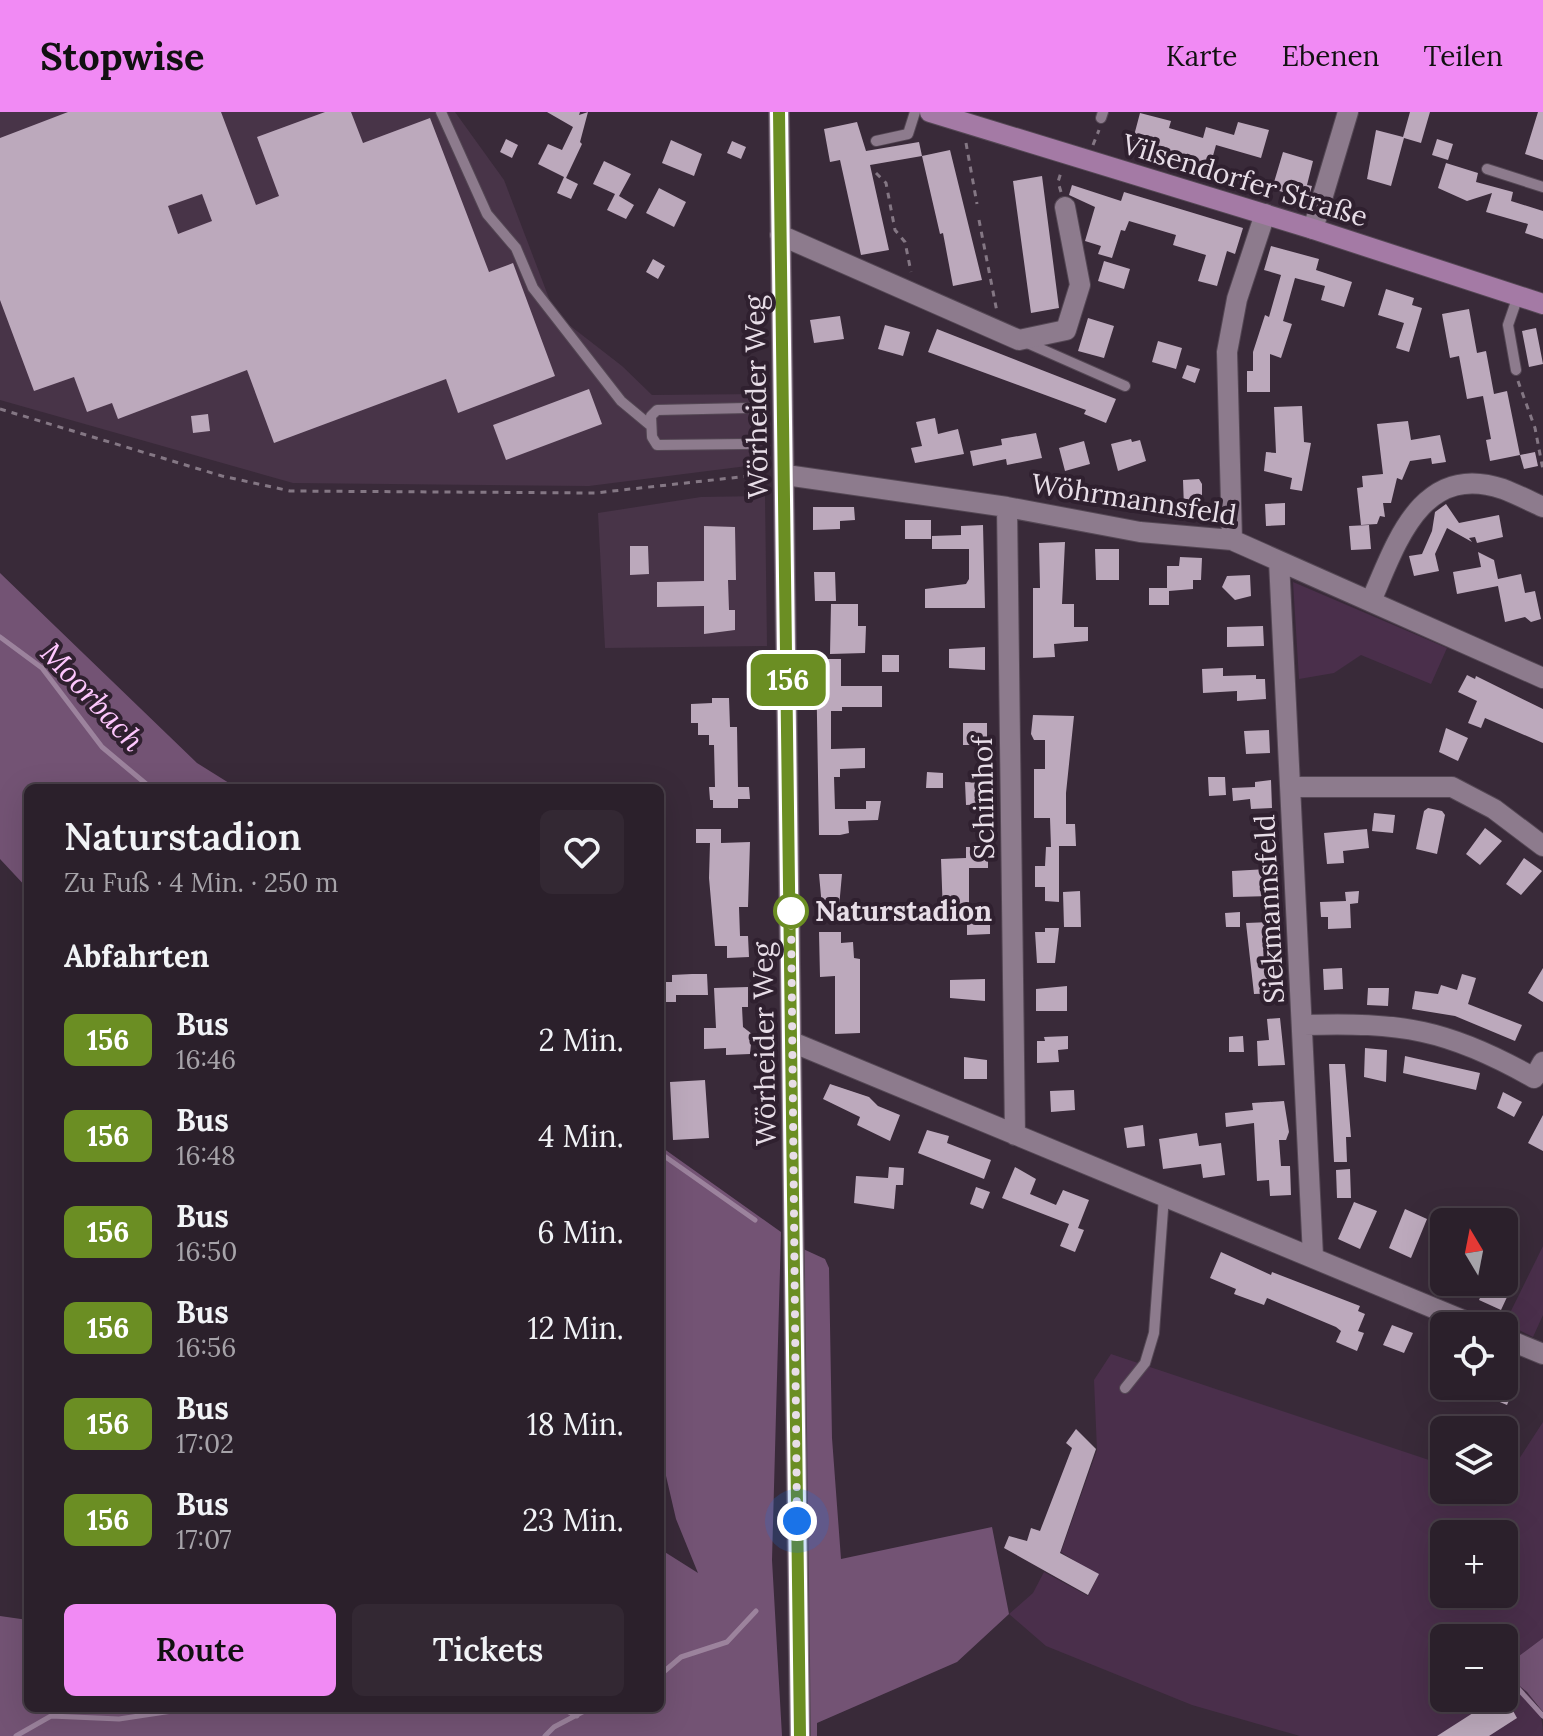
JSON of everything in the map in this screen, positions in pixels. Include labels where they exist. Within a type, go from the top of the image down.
[{"type":"main road","name":"Vilsendorfer Straße","points":[[930,112],[1313,229],[1543,304]]},
{"type":"street","name":"Wörheider Weg","points":[[779,112],[777,475],[792,1042],[800,1736]]},
{"type":"street","points":[[1313,229],[1348,112]]},
{"type":"street","points":[[780,235],[1019,340],[1066,330],[1080,285],[1065,207]]},
{"type":"street","points":[[1232,540],[1227,352],[1237,299],[1265,214]]},
{"type":"street","name":"Wöhrmannsfeld","points":[[777,475],[1007,507],[1140,532],[1232,540],[1543,678]]},
{"type":"street","points":[[1371,601],[1406,521],[1433,497],[1447,490],[1482,485],[1502,489],[1543,507]]},
{"type":"street","name":"Schimhof","points":[[1007,507],[1015,1135]]},
{"type":"street","name":"Siekmannsfeld","points":[[1279,561],[1313,1256]]},
{"type":"street","points":[[1292,787],[1452,787],[1494,809],[1543,846]]},
{"type":"street","points":[[1303,1025],[1359,1023],[1438,1033],[1483,1049],[1534,1078],[1543,1062]]},
{"type":"street","points":[[792,1042],[1444,1312]]},
{"type":"street","points":[[1518,1344],[1543,1354]]},
{"type":"lane","points":[[441,112],[487,214],[516,248],[533,288],[621,401],[651,426]]},
{"type":"lane","points":[[876,141],[908,134],[915,112]]},
{"type":"lane","points":[[1487,169],[1543,187]]},
{"type":"lane","points":[[1516,370],[1508,325],[1518,296]]},
{"type":"lane","points":[[1019,340],[1125,386]]},
{"type":"lane","points":[[747,408],[654,411],[651,426],[653,441],[661,445],[747,444]]},
{"type":"lane","points":[[1125,1388],[1145,1363],[1154,1333],[1164,1196]]},
{"type":"path","points":[[1089,160],[1102,115]]},
{"type":"path","points":[[968,124],[965,138],[977,204]]},
{"type":"path","points":[[1065,207],[1058,182],[1066,153]]},
{"type":"path","points":[[876,173],[886,183],[895,230],[905,242],[914,288],[911,295]]},
{"type":"path","points":[[979,220],[999,320],[995,331]]},
{"type":"path","points":[[1516,370],[1521,395],[1535,428],[1543,470]]},
{"type":"path","points":[[0,409],[222,476],[290,491],[595,493],[777,475]]},
{"type":"shaded area","points":[[0,112],[455,112],[504,180],[555,314],[622,366],[652,395],[762,394],[763,464],[589,486],[293,483],[0,400]]},
{"type":"shaded area","points":[[765,496],[767,646],[605,648],[598,513],[701,497]]},
{"type":"shaded area","points":[[0,573],[197,763],[231,784],[24,784],[24,885],[0,859]]},
{"type":"shaded area","points":[[1293,582],[1447,648],[1431,684],[1361,655],[1334,673],[1299,679]]},
{"type":"shaded area","points":[[664,1149],[781,1232],[772,1560],[782,1736],[0,1736],[0,1616],[24,1619],[24,1712],[664,1712],[664,1552],[698,1573],[676,1519],[664,1467]]},
{"type":"shaded area","points":[[1543,1246],[1543,1315],[1533,1337],[1518,1330],[1518,1312],[1510,1312]]},
{"type":"shaded area","points":[[801,1248],[825,1259],[829,1268],[832,1438],[841,1559],[992,1527],[1009,1614],[957,1662],[817,1723],[817,1736],[805,1736]]},
{"type":"shaded area","points":[[1111,1354],[1430,1460],[1430,1504],[1518,1504],[1518,1460],[1543,1422],[1543,1638],[1518,1657],[1518,1624],[1430,1624],[1430,1712],[1518,1712],[1518,1685],[1537,1707],[1543,1736],[1300,1736],[1192,1705],[1046,1646],[1009,1614],[1033,1593],[1044,1572],[1088,1596],[1098,1576],[1061,1552],[1097,1450],[1094,1380]]},
{"type":"shaded area","points":[[1543,1638],[1543,1712],[1518,1685],[1518,1657]]},
{"type":"building","points":[[68,112],[221,112],[256,205],[279,196],[257,137],[325,112],[351,112],[363,143],[430,118],[489,272],[513,263],[555,376],[458,413],[446,379],[274,443],[247,370],[118,419],[112,403],[87,412],[74,377],[34,391],[0,300],[0,138]],"holes":[[[202,194],[212,221],[178,234],[168,206]]]},
{"type":"building","points":[[547,112],[580,112],[579,115],[588,112],[582,144],[566,178],[578,184],[571,199],[557,193],[564,177],[538,164],[548,144],[562,150],[573,127]]},
{"type":"building","points":[[1410,112],[1430,112],[1421,143],[1404,138],[1391,186],[1367,179],[1376,130],[1403,137]]},
{"type":"building","points":[[1538,112],[1543,112],[1543,160],[1525,154]]},
{"type":"building","points":[[1140,113],[1171,121],[1169,128],[1203,138],[1206,127],[1234,135],[1238,122],[1269,130],[1261,158],[1216,145],[1209,170],[1131,147]]},
{"type":"building","points":[[857,122],[866,151],[919,142],[922,156],[870,165],[889,250],[861,255],[840,160],[830,162],[824,129]]},
{"type":"building","points":[[506,139],[518,145],[512,158],[500,152]]},
{"type":"building","points":[[1437,139],[1453,144],[1448,160],[1432,155]]},
{"type":"building","points":[[671,140],[702,154],[694,176],[662,163]]},
{"type":"building","points":[[732,141],[746,147],[741,159],[727,153]]},
{"type":"building","points":[[950,150],[982,280],[953,286],[943,233],[940,234],[922,156]]},
{"type":"building","points":[[1283,152],[1313,161],[1307,185],[1312,186],[1308,199],[1272,189]]},
{"type":"building","points":[[604,161],[631,174],[619,196],[634,205],[626,219],[607,210],[615,194],[593,184]]},
{"type":"building","points":[[1446,163],[1478,173],[1476,182],[1513,192],[1511,201],[1543,211],[1543,239],[1525,233],[1528,224],[1486,212],[1492,193],[1467,201],[1438,188]]},
{"type":"building","points":[[1042,176],[1059,308],[1031,313],[1013,181]]},
{"type":"building","points":[[1072,185],[1121,201],[1124,192],[1243,228],[1235,254],[1227,251],[1217,286],[1198,281],[1206,255],[1173,245],[1176,235],[1129,221],[1125,231],[1121,230],[1112,258],[1098,254],[1101,246],[1085,241],[1095,207],[1069,195]]},
{"type":"building","points":[[659,188],[686,202],[674,227],[646,213]]},
{"type":"building","points":[[1271,246],[1319,259],[1316,270],[1352,282],[1344,307],[1321,300],[1325,286],[1295,278],[1283,321],[1292,324],[1281,358],[1270,354],[1270,392],[1247,392],[1247,371],[1253,371],[1253,352],[1265,315],[1269,317],[1281,275],[1264,270]]},
{"type":"building","points":[[653,259],[665,266],[658,279],[646,272]]},
{"type":"building","points":[[1104,261],[1130,269],[1124,289],[1098,281]]},
{"type":"building","points":[[1386,289],[1414,298],[1412,305],[1422,308],[1409,352],[1396,348],[1404,323],[1378,315]]},
{"type":"building","points":[[1469,309],[1477,353],[1486,351],[1494,394],[1507,391],[1520,455],[1490,461],[1486,440],[1491,439],[1483,396],[1467,399],[1459,356],[1450,358],[1442,314]]},
{"type":"building","points":[[840,316],[844,339],[814,343],[810,320]]},
{"type":"building","points":[[1088,318],[1114,326],[1104,358],[1078,351]]},
{"type":"building","points":[[885,325],[910,332],[903,356],[878,349]]},
{"type":"building","points":[[1536,328],[1543,364],[1529,367],[1522,331]]},
{"type":"building","points":[[937,329],[1116,399],[1106,423],[1084,414],[1086,410],[928,352]]},
{"type":"building","points":[[1158,341],[1182,348],[1176,369],[1152,362]]},
{"type":"building","points":[[1187,365],[1200,369],[1195,383],[1182,378]]},
{"type":"building","points":[[589,389],[602,424],[506,460],[493,425]]},
{"type":"building","points":[[1302,406],[1304,442],[1311,443],[1302,491],[1290,489],[1292,478],[1264,471],[1266,452],[1276,453],[1274,407]]},
{"type":"building","points":[[208,414],[210,431],[193,433],[191,416]]},
{"type":"building","points":[[935,418],[938,434],[958,429],[964,454],[915,463],[911,448],[922,446],[916,422]]},
{"type":"building","points":[[1408,421],[1411,440],[1440,435],[1446,462],[1432,464],[1431,458],[1410,461],[1402,480],[1397,478],[1391,503],[1383,503],[1385,517],[1380,516],[1377,524],[1361,525],[1357,488],[1363,487],[1362,476],[1383,474],[1377,424]]},
{"type":"building","points":[[1036,433],[1042,458],[1007,465],[1006,459],[973,466],[970,451],[1002,445],[1001,439]]},
{"type":"building","points":[[1131,439],[1132,442],[1140,440],[1146,461],[1118,471],[1111,444]]},
{"type":"building","points":[[1084,441],[1090,464],[1065,471],[1059,448]]},
{"type":"building","points":[[1535,452],[1538,466],[1524,469],[1520,455]]},
{"type":"building","points":[[1199,479],[1202,484],[1202,508],[1184,508],[1183,480]]},
{"type":"building","points":[[1285,503],[1285,525],[1266,526],[1265,504]]},
{"type":"building","points":[[1446,504],[1459,523],[1499,515],[1503,537],[1477,543],[1475,537],[1469,538],[1472,542],[1447,528],[1435,554],[1439,571],[1414,576],[1409,556],[1422,554],[1432,531],[1435,512]]},
{"type":"building","points":[[813,507],[854,507],[855,520],[840,521],[840,529],[813,530]]},
{"type":"building","points":[[905,520],[931,520],[931,539],[905,539]]},
{"type":"building","points":[[983,525],[985,608],[925,608],[925,589],[966,584],[969,579],[969,549],[932,549],[932,536],[961,535],[961,526]]},
{"type":"building","points":[[1369,525],[1371,549],[1351,550],[1349,526]]},
{"type":"building","points":[[704,526],[735,527],[736,580],[728,580],[729,610],[735,610],[735,630],[704,634],[704,606],[657,607],[657,582],[704,581]]},
{"type":"building","points":[[1065,542],[1062,604],[1074,604],[1074,627],[1088,627],[1088,641],[1054,644],[1055,657],[1033,658],[1033,588],[1040,588],[1039,543]]},
{"type":"building","points":[[630,546],[648,546],[649,574],[630,575]]},
{"type":"building","points":[[1095,549],[1119,549],[1119,580],[1096,580]]},
{"type":"building","points":[[1478,552],[1494,560],[1498,579],[1521,574],[1525,593],[1535,591],[1541,619],[1531,622],[1525,617],[1505,622],[1498,586],[1457,594],[1453,572],[1481,567]]},
{"type":"building","points":[[1180,557],[1202,558],[1201,580],[1193,580],[1193,589],[1169,591],[1169,605],[1149,605],[1149,588],[1167,588],[1167,566],[1179,566]]},
{"type":"building","points":[[814,572],[835,572],[836,601],[815,601]]},
{"type":"building","points":[[1250,575],[1251,596],[1235,600],[1222,587],[1227,576]]},
{"type":"building","points":[[831,604],[858,604],[858,626],[866,626],[865,653],[830,654]]},
{"type":"building","points":[[1263,626],[1264,646],[1227,647],[1227,627]]},
{"type":"building","points":[[985,647],[985,670],[949,668],[949,649]]},
{"type":"building","points":[[882,655],[899,655],[899,672],[882,672]]},
{"type":"building","points":[[816,659],[841,659],[841,686],[882,686],[882,707],[842,707],[842,711],[831,711],[831,749],[865,748],[865,768],[840,769],[840,777],[834,777],[835,809],[866,809],[866,801],[881,801],[878,820],[848,821],[849,833],[840,835],[819,835]]},
{"type":"building","points":[[1223,668],[1223,676],[1256,675],[1256,679],[1265,679],[1266,699],[1237,701],[1237,691],[1203,693],[1202,669]]},
{"type":"building","points":[[1467,675],[1475,679],[1476,676],[1543,709],[1543,743],[1485,718],[1481,728],[1468,723],[1477,701],[1458,692]]},
{"type":"building","points":[[712,698],[729,698],[730,727],[737,727],[738,787],[749,787],[750,799],[738,799],[738,808],[713,808],[709,787],[715,787],[714,745],[709,745],[709,735],[698,735],[698,723],[691,723],[691,704],[712,703]]},
{"type":"building","points":[[1033,715],[1074,716],[1066,824],[1075,824],[1076,846],[1059,846],[1059,902],[1045,901],[1045,887],[1035,887],[1035,866],[1045,866],[1046,847],[1051,847],[1050,818],[1034,818],[1034,769],[1045,769],[1045,740],[1034,740],[1031,734]]},
{"type":"building","points":[[963,723],[987,723],[987,745],[963,745]]},
{"type":"building","points":[[1446,728],[1468,738],[1458,761],[1439,752]]},
{"type":"building","points":[[1269,730],[1270,753],[1246,754],[1244,731]]},
{"type":"building","points":[[927,772],[943,773],[943,788],[926,788]]},
{"type":"building","points":[[1208,777],[1225,777],[1226,795],[1209,796]]},
{"type":"building","points":[[1271,780],[1272,808],[1251,809],[1250,799],[1233,801],[1232,788],[1255,787],[1255,782]]},
{"type":"building","points":[[965,782],[987,783],[988,804],[966,805]]},
{"type":"building","points":[[1428,808],[1442,811],[1445,815],[1437,854],[1416,849],[1424,811]]},
{"type":"building","points":[[1374,813],[1395,815],[1393,833],[1372,831]]},
{"type":"building","points":[[1485,828],[1502,841],[1480,865],[1466,854]]},
{"type":"building","points":[[696,829],[721,829],[721,843],[750,842],[748,907],[739,907],[740,936],[748,936],[749,957],[727,958],[727,946],[715,946],[709,878],[710,843],[696,843]]},
{"type":"building","points":[[1367,829],[1369,848],[1343,851],[1344,863],[1327,864],[1324,833]]},
{"type":"building","points":[[966,847],[988,847],[988,868],[969,868],[969,912],[990,916],[990,934],[967,935],[967,915],[943,915],[941,859],[966,858]]},
{"type":"building","points":[[1524,858],[1542,871],[1521,895],[1506,884]]},
{"type":"building","points":[[1268,869],[1272,896],[1233,897],[1232,871]]},
{"type":"building","points":[[819,874],[842,874],[839,907],[822,907]]},
{"type":"building","points":[[1080,891],[1081,927],[1064,927],[1063,892]]},
{"type":"building","points":[[1359,891],[1358,903],[1350,904],[1351,928],[1328,929],[1328,917],[1321,917],[1320,902],[1346,901],[1345,892]]},
{"type":"building","points":[[1240,912],[1240,927],[1226,927],[1225,913]]},
{"type":"building","points":[[1271,922],[1273,972],[1280,972],[1282,993],[1254,994],[1246,923]]},
{"type":"building","points":[[1045,928],[1059,928],[1055,963],[1037,963],[1035,932],[1045,932]]},
{"type":"building","points":[[819,932],[841,932],[841,943],[853,942],[854,958],[860,959],[860,1033],[835,1034],[835,976],[820,977]]},
{"type":"building","points":[[1342,968],[1343,989],[1324,990],[1323,969]]},
{"type":"building","points":[[1543,968],[1543,1002],[1528,993]]},
{"type":"building","points":[[707,974],[708,995],[676,995],[676,1002],[664,1002],[664,982],[672,982],[672,975]]},
{"type":"building","points":[[1462,974],[1476,978],[1468,1004],[1522,1025],[1515,1041],[1455,1016],[1412,1009],[1415,991],[1438,994],[1441,985],[1457,990]]},
{"type":"building","points":[[985,979],[985,1001],[950,998],[950,980]]},
{"type":"building","points":[[1067,986],[1067,1011],[1036,1011],[1036,989]]},
{"type":"building","points":[[748,987],[748,1007],[742,1007],[743,1027],[752,1034],[750,1054],[726,1055],[726,1048],[704,1049],[704,1028],[716,1028],[714,988]]},
{"type":"building","points":[[1368,988],[1389,988],[1388,1006],[1367,1005]]},
{"type":"building","points":[[1280,1018],[1285,1065],[1258,1066],[1257,1041],[1269,1040],[1267,1019]]},
{"type":"building","points":[[1068,1036],[1068,1049],[1058,1050],[1059,1062],[1037,1063],[1037,1041],[1045,1041],[1044,1037]]},
{"type":"building","points":[[1243,1036],[1244,1052],[1229,1052],[1229,1037]]},
{"type":"building","points":[[1365,1048],[1387,1050],[1386,1082],[1364,1077]]},
{"type":"building","points":[[1405,1056],[1480,1073],[1476,1090],[1403,1073]]},
{"type":"building","points":[[964,1057],[987,1060],[987,1079],[964,1079]]},
{"type":"building","points":[[1329,1064],[1345,1064],[1351,1137],[1346,1137],[1347,1162],[1334,1162]]},
{"type":"building","points":[[705,1080],[709,1138],[673,1140],[670,1082]]},
{"type":"building","points":[[830,1084],[869,1097],[878,1106],[900,1115],[890,1141],[857,1125],[860,1117],[823,1099]]},
{"type":"building","points":[[1074,1090],[1075,1110],[1051,1112],[1050,1091]]},
{"type":"building","points":[[1503,1092],[1522,1102],[1514,1117],[1497,1108]]},
{"type":"building","points":[[1284,1101],[1289,1132],[1286,1140],[1279,1140],[1281,1166],[1290,1166],[1291,1195],[1270,1196],[1269,1180],[1257,1181],[1254,1123],[1226,1127],[1225,1113],[1253,1110],[1252,1103]]},
{"type":"building","points":[[1543,1115],[1543,1151],[1528,1143]]},
{"type":"building","points":[[1143,1125],[1145,1146],[1127,1148],[1124,1128]]},
{"type":"building","points":[[927,1130],[949,1136],[947,1143],[991,1160],[984,1179],[918,1153]]},
{"type":"building","points":[[1197,1133],[1199,1146],[1221,1143],[1225,1175],[1203,1178],[1201,1164],[1163,1169],[1159,1139]]},
{"type":"building","points":[[889,1167],[904,1168],[903,1185],[896,1185],[894,1209],[854,1203],[856,1176],[888,1178]]},
{"type":"building","points":[[1015,1167],[1036,1179],[1030,1194],[1056,1205],[1063,1190],[1089,1200],[1078,1228],[1084,1230],[1075,1252],[1060,1246],[1069,1224],[1002,1198]]},
{"type":"building","points":[[1350,1169],[1351,1198],[1337,1198],[1336,1170]]},
{"type":"building","points":[[976,1187],[990,1192],[983,1209],[970,1204]]},
{"type":"building","points":[[1354,1202],[1377,1211],[1360,1249],[1338,1239]]},
{"type":"building","points":[[1405,1209],[1427,1219],[1411,1258],[1389,1248]]},
{"type":"building","points":[[1221,1252],[1271,1275],[1272,1272],[1360,1306],[1358,1311],[1365,1314],[1358,1331],[1364,1333],[1357,1351],[1336,1342],[1341,1331],[1336,1327],[1267,1298],[1264,1305],[1234,1294],[1236,1289],[1210,1278]]},
{"type":"building","points":[[1481,1296],[1508,1296],[1501,1310],[1479,1300]]},
{"type":"building","points":[[1392,1325],[1413,1333],[1404,1353],[1383,1345]]},
{"type":"building","points":[[1076,1429],[1096,1449],[1060,1553],[1099,1574],[1088,1595],[1004,1548],[1009,1536],[1027,1541],[1031,1528],[1040,1531],[1072,1448],[1066,1443]]},
{"type":"building","points":[[1474,1712],[1514,1712],[1517,1718],[1489,1736],[1437,1736]]},
{"type":"waterway","name":"Moorbach","points":[[0,637],[42,668],[102,747],[146,784]]},
{"type":"waterway","name":"Moorbach","points":[[664,1156],[755,1220]]},
{"type":"waterway","points":[[664,1672],[681,1657],[727,1642],[756,1611]]},
{"type":"waterway","name":"Moorbach","points":[[1518,1688],[1543,1716]]},
{"type":"waterway","points":[[16,1736],[51,1716],[119,1719],[165,1712]]},
{"type":"waterway","points":[[569,1712],[577,1716]]},
{"type":"waterway","points":[[545,1736],[554,1727],[582,1712]]},
{"type":"bus line","name":"156","points":[[779,112],[800,1736]]},
{"type":"place","name":"Naturstadion","points":[[791,911]]},
{"type":"route","points":[[791,911],[797,1521]]}]
